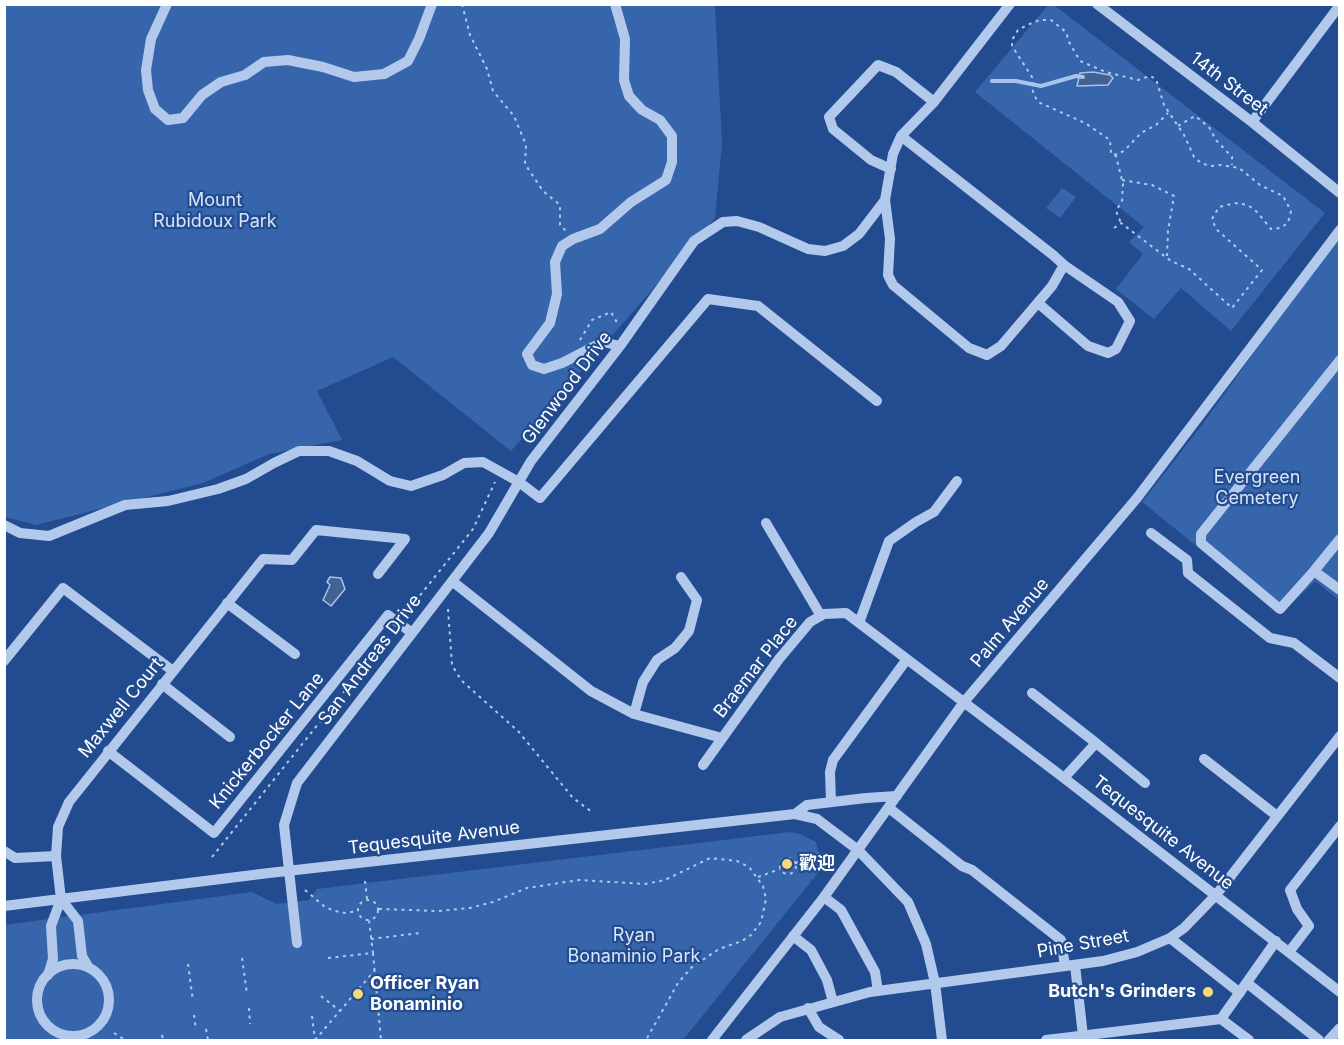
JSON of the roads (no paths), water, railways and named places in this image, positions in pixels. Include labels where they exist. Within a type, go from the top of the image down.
[{"type":"street","points":[[167,4],[151,39],[146,70],[148,90],[155,109],[168,120],[183,118],[202,95],[221,82],[245,75],[264,62],[288,60],[323,67],[354,77],[384,74],[408,61],[432,4]]},
{"type":"street","points":[[615,4],[625,39],[624,80],[629,96],[642,110],[660,120],[672,136],[672,162],[666,180],[631,202],[600,230],[573,239],[562,246],[555,262],[557,294],[550,323],[527,354],[532,365],[544,369],[562,363],[603,342],[620,346]]},
{"type":"street","name":"Glenwood Drive","points":[[519,482],[531,461],[620,346],[694,241],[723,222],[737,221],[759,227],[808,249],[825,251],[843,246],[860,234],[885,200],[893,154],[902,136],[934,102],[1010,4]]},
{"type":"street","name":"14th Street","points":[[1097,4],[1252,122],[1340,193]]},
{"type":"street","points":[[1252,122],[1340,5]]},
{"type":"street","points":[[891,169],[871,160],[833,129],[830,117],[878,65],[896,72],[934,102]]},
{"type":"street","points":[[902,136],[1064,265],[1118,302],[1130,321],[1116,349],[1108,353],[1088,346],[1038,303]]},
{"type":"street","points":[[885,200],[890,238],[888,275],[893,285],[969,348],[987,355],[1001,346],[1038,303],[1053,285],[1064,265]]},
{"type":"street","name":"Palm Avenue","points":[[712,1041],[824,897],[964,702],[1137,498],[1340,230]]},
{"type":"street","points":[[4,525],[20,533],[49,536],[125,505],[168,501],[218,489],[246,479],[273,462],[299,452],[329,451],[357,460],[390,482],[411,486],[443,475],[464,463],[483,462],[519,482],[540,498],[708,299],[758,306],[877,401]]},
{"type":"street","points":[[1340,360],[1201,534],[1201,543],[1280,609],[1340,539]]},
{"type":"street","points":[[859,623],[889,541],[915,522],[934,512],[957,481]]},
{"type":"street","name":"San Andreas Drive","points":[[297,943],[284,825],[297,783],[489,533],[519,482]]},
{"type":"street","points":[[766,523],[820,616]]},
{"type":"street","name":"Maxwell Court","points":[[61,899],[56,856],[58,827],[69,802],[263,559],[291,560],[316,530],[405,539],[378,573]]},
{"type":"street","points":[[1151,533],[1187,560],[1188,573],[1270,638],[1294,643],[1340,678]]},
{"type":"street","points":[[1314,572],[1340,590]]},
{"type":"street","points":[[634,714],[643,682],[657,660],[675,648],[689,631],[697,600],[681,577]]},
{"type":"street","points":[[452,581],[591,691],[634,714],[722,738]]},
{"type":"street","points":[[4,661],[63,588],[173,671]]},
{"type":"street","points":[[227,603],[295,654]]},
{"type":"street","name":"Braemar Place","points":[[703,765],[779,659],[810,622],[820,616],[846,613],[964,702]]},
{"type":"street","name":"Knickerbocker Lane","points":[[108,751],[214,833],[388,615],[412,633]]},
{"type":"street","points":[[831,802],[830,772],[833,760],[907,659]]},
{"type":"street","points":[[162,684],[230,737]]},
{"type":"street","points":[[1032,693],[1145,783]]},
{"type":"street","name":"Tequesquite Avenue","points":[[964,702],[1340,992]]},
{"type":"street","name":"Pine Street","points":[[746,1041],[780,1017],[808,1008],[878,991],[1103,961],[1137,952],[1170,938],[1184,928],[1216,895],[1340,736]]},
{"type":"street","points":[[1064,778],[1096,743]]},
{"type":"street","points":[[1204,759],[1277,816]]},
{"type":"street","points":[[795,814],[807,805],[897,796]]},
{"type":"street","points":[[889,808],[1061,940],[1070,965],[1083,1036]]},
{"type":"street","name":"Tequesquite Avenue","points":[[4,906],[289,871],[795,814],[816,819],[858,850],[908,902],[926,944],[935,983],[942,1041]]},
{"type":"street","points":[[1289,952],[1309,926],[1297,909],[1290,890],[1340,826]]},
{"type":"street","points":[[4,851],[15,858],[56,856]]},
{"type":"street","points":[[824,897],[841,910],[875,972],[878,991]]},
{"type":"street","points":[[61,899],[78,921],[82,956],[89,968],[102,979],[109,1001],[102,1021],[89,1032],[67,1035],[56,1032],[47,1025],[37,1005],[41,984],[57,968],[78,965],[89,968]]},
{"type":"street","points":[[48,975],[53,959],[51,926],[61,899]]},
{"type":"street","points":[[793,936],[811,950],[827,980],[833,1002]]},
{"type":"street","points":[[1170,938],[1240,993]]},
{"type":"street","points":[[1046,1041],[1221,1018],[1276,941]]},
{"type":"street","points":[[1247,982],[1319,1041]]},
{"type":"street","points":[[808,1008],[819,1028],[839,1041]]},
{"type":"street","points":[[1221,1018],[1248,1041]]},
{"type":"street","points":[[1329,1041],[1339,1029]]},
{"type":"waterway","points":[[992,81],[1016,81],[1041,86],[1076,76],[1083,77]]},
{"type":"place","name":"歡迎","points":[[787,864]]},
{"type":"place","name":"Butch's Grinders","points":[[1208,992]]},
{"type":"place","name":"Officer Ryan Bonaminio","points":[[358,994]]},
{"type":"park label","name":"Mount Rubidoux Park","points":[[215,211]]},
{"type":"park label","name":"Evergreen Cemetery","points":[[1257,488]]},
{"type":"park label","name":"Ryan Bonaminio Park","points":[[634,946]]}]
